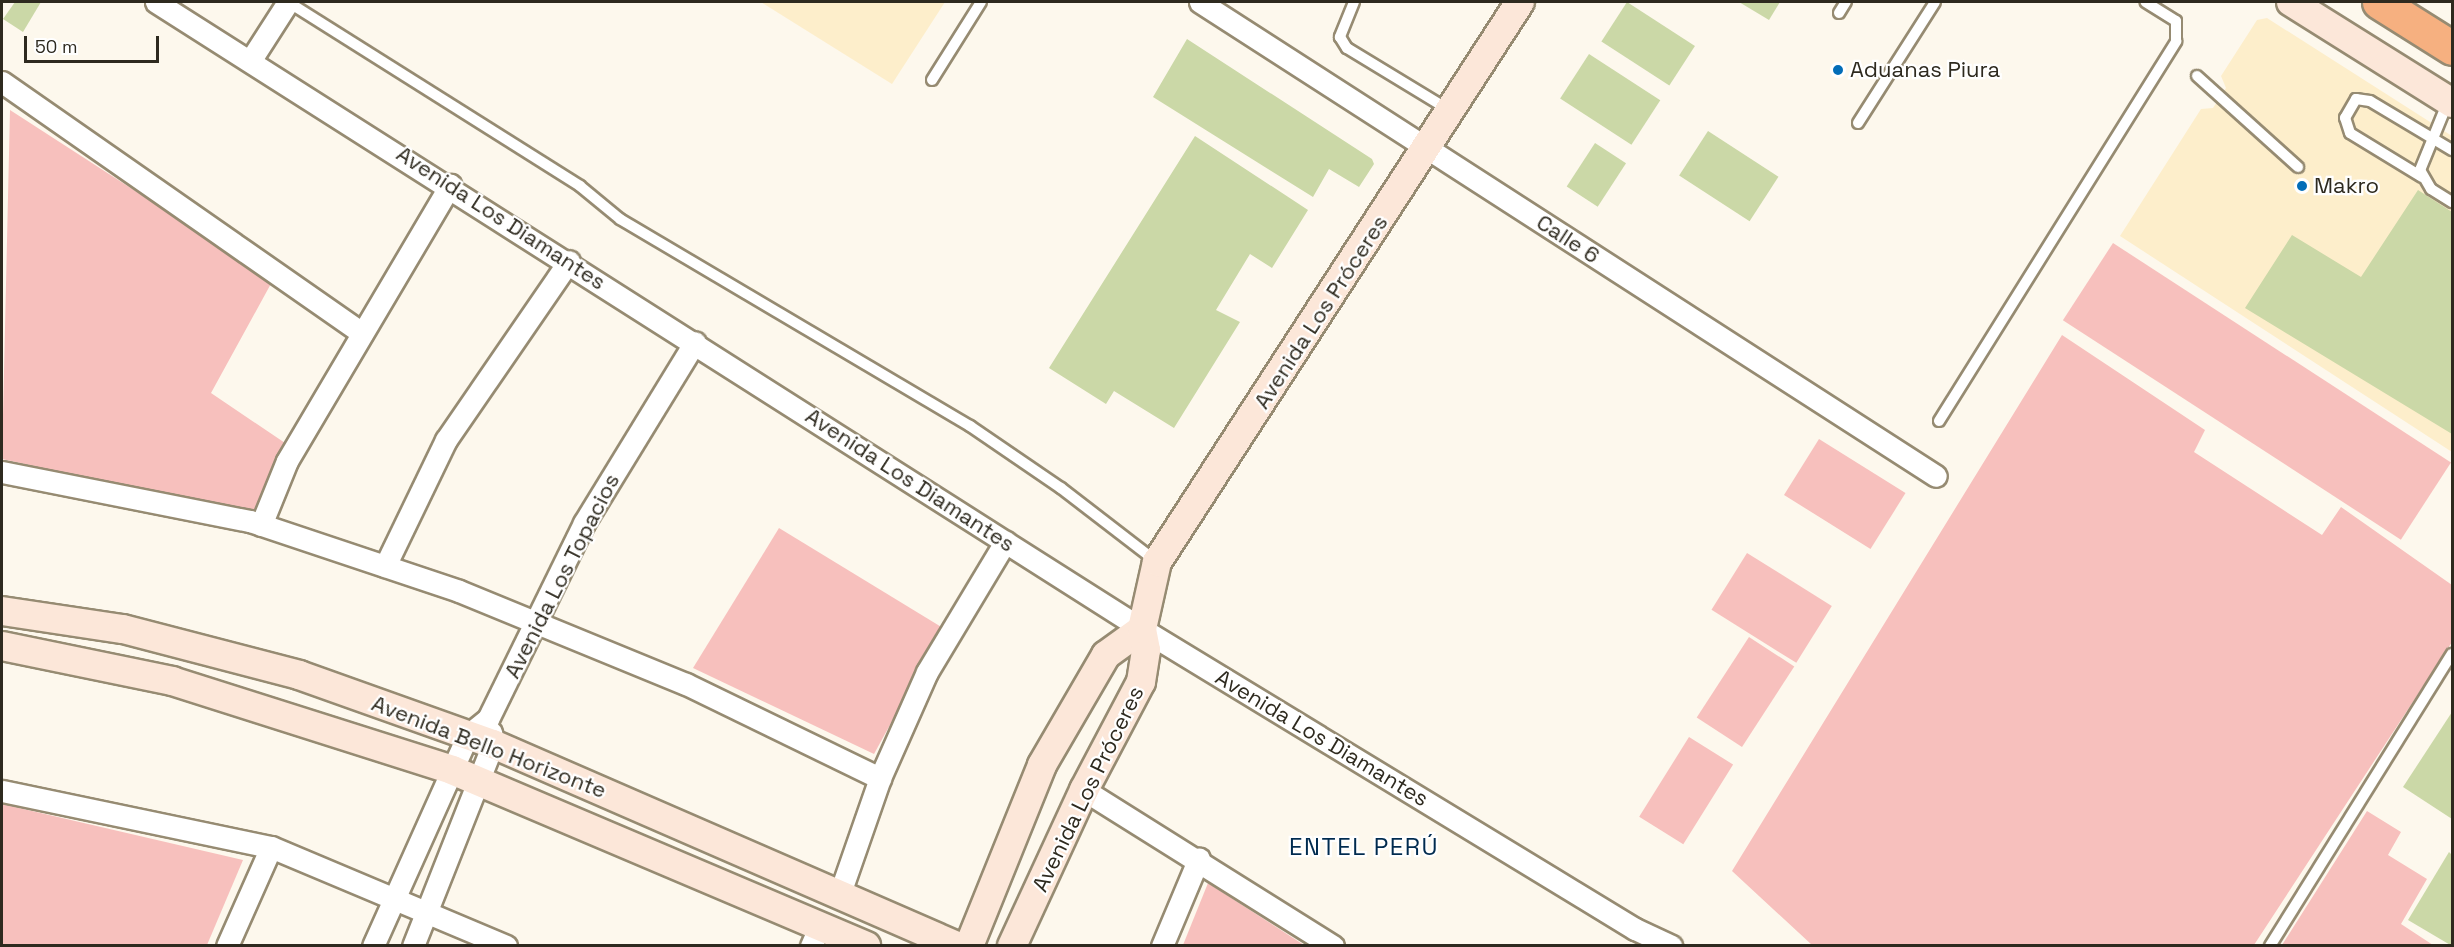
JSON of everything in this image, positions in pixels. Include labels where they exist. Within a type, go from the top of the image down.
[{"type":"highway","points":[[2379,2],[2452,48]]},
{"type":"highway","points":[[2422,2],[2452,21]]},
{"type":"street","name":"Avenida Los Diamantes","points":[[156,2],[252,58],[1143,629],[1635,929],[1671,945]]},
{"type":"street","points":[[252,58],[288,2]]},
{"type":"street","name":"Calle 6","points":[[1200,2],[1936,476]]},
{"type":"street","name":"Avenida Los Próceres","points":[[1012,945],[1084,790],[1141,682],[1146,650],[1143,629],[1157,562],[1428,149],[1520,2]]},
{"type":"street","points":[[2291,2],[2450,102]]},
{"type":"street","points":[[2,82],[362,333]]},
{"type":"street","points":[[261,525],[287,460],[450,185]]},
{"type":"street","points":[[385,566],[446,440],[569,261]]},
{"type":"street","name":"Avenida Los Topacios","points":[[373,945],[452,770],[483,733],[584,523],[695,342]]},
{"type":"street","points":[[2,472],[261,525],[385,566],[537,621],[686,684],[880,778]]},
{"type":"street","points":[[840,893],[880,778],[927,672],[1005,542]]},
{"type":"street","name":"Avenida Bello Horizonte","points":[[2,611],[123,629],[288,672],[483,733],[957,945]]},
{"type":"street","name":"Avenida Los Próceres","points":[[969,945],[1042,765],[1106,655],[1143,629]]},
{"type":"street","name":"Avenida Bello Horizonte","points":[[2,646],[172,681],[452,770],[479,780],[816,936],[866,945]]},
{"type":"street","name":"Avenida Los Topacios","points":[[413,945],[479,780],[483,733]]},
{"type":"street","points":[[1084,790],[1198,858],[1333,945]]},
{"type":"street","points":[[2,791],[271,847],[394,896],[506,945]]},
{"type":"street","points":[[226,945],[271,847]]},
{"type":"street","points":[[1162,945],[1198,858]]},
{"type":"lane","points":[[288,2],[580,186],[620,219],[970,426],[1157,562]]},
{"type":"lane","points":[[932,80],[981,2]]},
{"type":"lane","points":[[1354,2],[1340,38],[1347,48],[1451,111]]},
{"type":"lane","points":[[1839,13],[1846,2]]},
{"type":"lane","points":[[1858,123],[1935,2]]},
{"type":"lane","points":[[1939,421],[2176,41],[2176,21],[2145,2]]},
{"type":"lane","points":[[2197,76],[2298,167]]},
{"type":"lane","points":[[2452,150],[2363,99],[2356,99],[2344,118],[2350,133],[2422,177],[2452,202]]},
{"type":"lane","points":[[2422,177],[2420,170],[2450,102]]},
{"type":"lane","points":[[2270,945],[2452,654]]},
{"type":"shaded area","points":[[761,2],[945,2],[892,84]]},
{"type":"shaded area","name":"Makro","points":[[2267,18],[2452,136],[2452,452],[2120,236],[2201,109],[2213,108],[2226,88],[2221,76],[2257,20]]},
{"type":"shaded area","points":[[10,110],[273,280],[211,393],[288,445],[254,515],[2,459]]},
{"type":"shaded area","points":[[2113,243],[2451,462],[2401,540],[2063,320]]},
{"type":"shaded area","points":[[2062,335],[2205,430],[2194,452],[2322,535],[2341,507],[2452,585],[2452,642],[2254,945],[1812,945],[1732,871]]},
{"type":"shaded area","points":[[1819,439],[1906,493],[1871,549],[1784,495]]},
{"type":"shaded area","points":[[779,528],[943,628],[874,754],[693,668]]},
{"type":"shaded area","points":[[1747,553],[1832,606],[1796,663],[1711,610]]},
{"type":"shaded area","points":[[1749,637],[1794,666],[1742,747],[1697,718]]},
{"type":"shaded area","points":[[1689,737],[1733,765],[1683,844],[1639,817]]},
{"type":"shaded area","points":[[2,804],[243,860],[207,945],[2,945]]},
{"type":"shaded area","points":[[2367,811],[2401,832],[2388,855],[2427,879],[2401,924],[2433,945],[2282,945]]},
{"type":"shaded area","points":[[1208,883],[1304,945],[1183,945]]},
{"type":"building","points":[[15,2],[41,2],[23,32],[3,19]]},
{"type":"building","points":[[1627,2],[1695,46],[1669,86],[1601,41]]},
{"type":"building","points":[[1739,2],[1780,2],[1769,20]]},
{"type":"building","points":[[1187,39],[1372,159],[1374,164],[1359,187],[1329,169],[1313,197],[1153,97]]},
{"type":"building","points":[[1589,54],[1660,100],[1631,145],[1560,98]]},
{"type":"building","points":[[1708,131],[1778,177],[1750,221],[1679,175]]},
{"type":"building","points":[[1195,136],[1308,210],[1272,268],[1250,254],[1216,310],[1240,322],[1174,428],[1114,391],[1106,404],[1049,368]]},
{"type":"building","points":[[1595,143],[1626,163],[1598,207],[1567,187]]},
{"type":"building","points":[[2418,190],[2452,212],[2452,434],[2245,308],[2292,235],[2361,277]]},
{"type":"building","points":[[2452,712],[2452,819],[2403,787]]},
{"type":"building","points":[[2449,852],[2452,855],[2452,946],[2408,920]]},
{"type":"place","name":"Aduanas Piura","points":[[1838,70]]},
{"type":"place","name":"Makro","points":[[2302,186]]},
{"type":"district","name":"ENTEL PERÚ","points":[[1364,847]]}]
